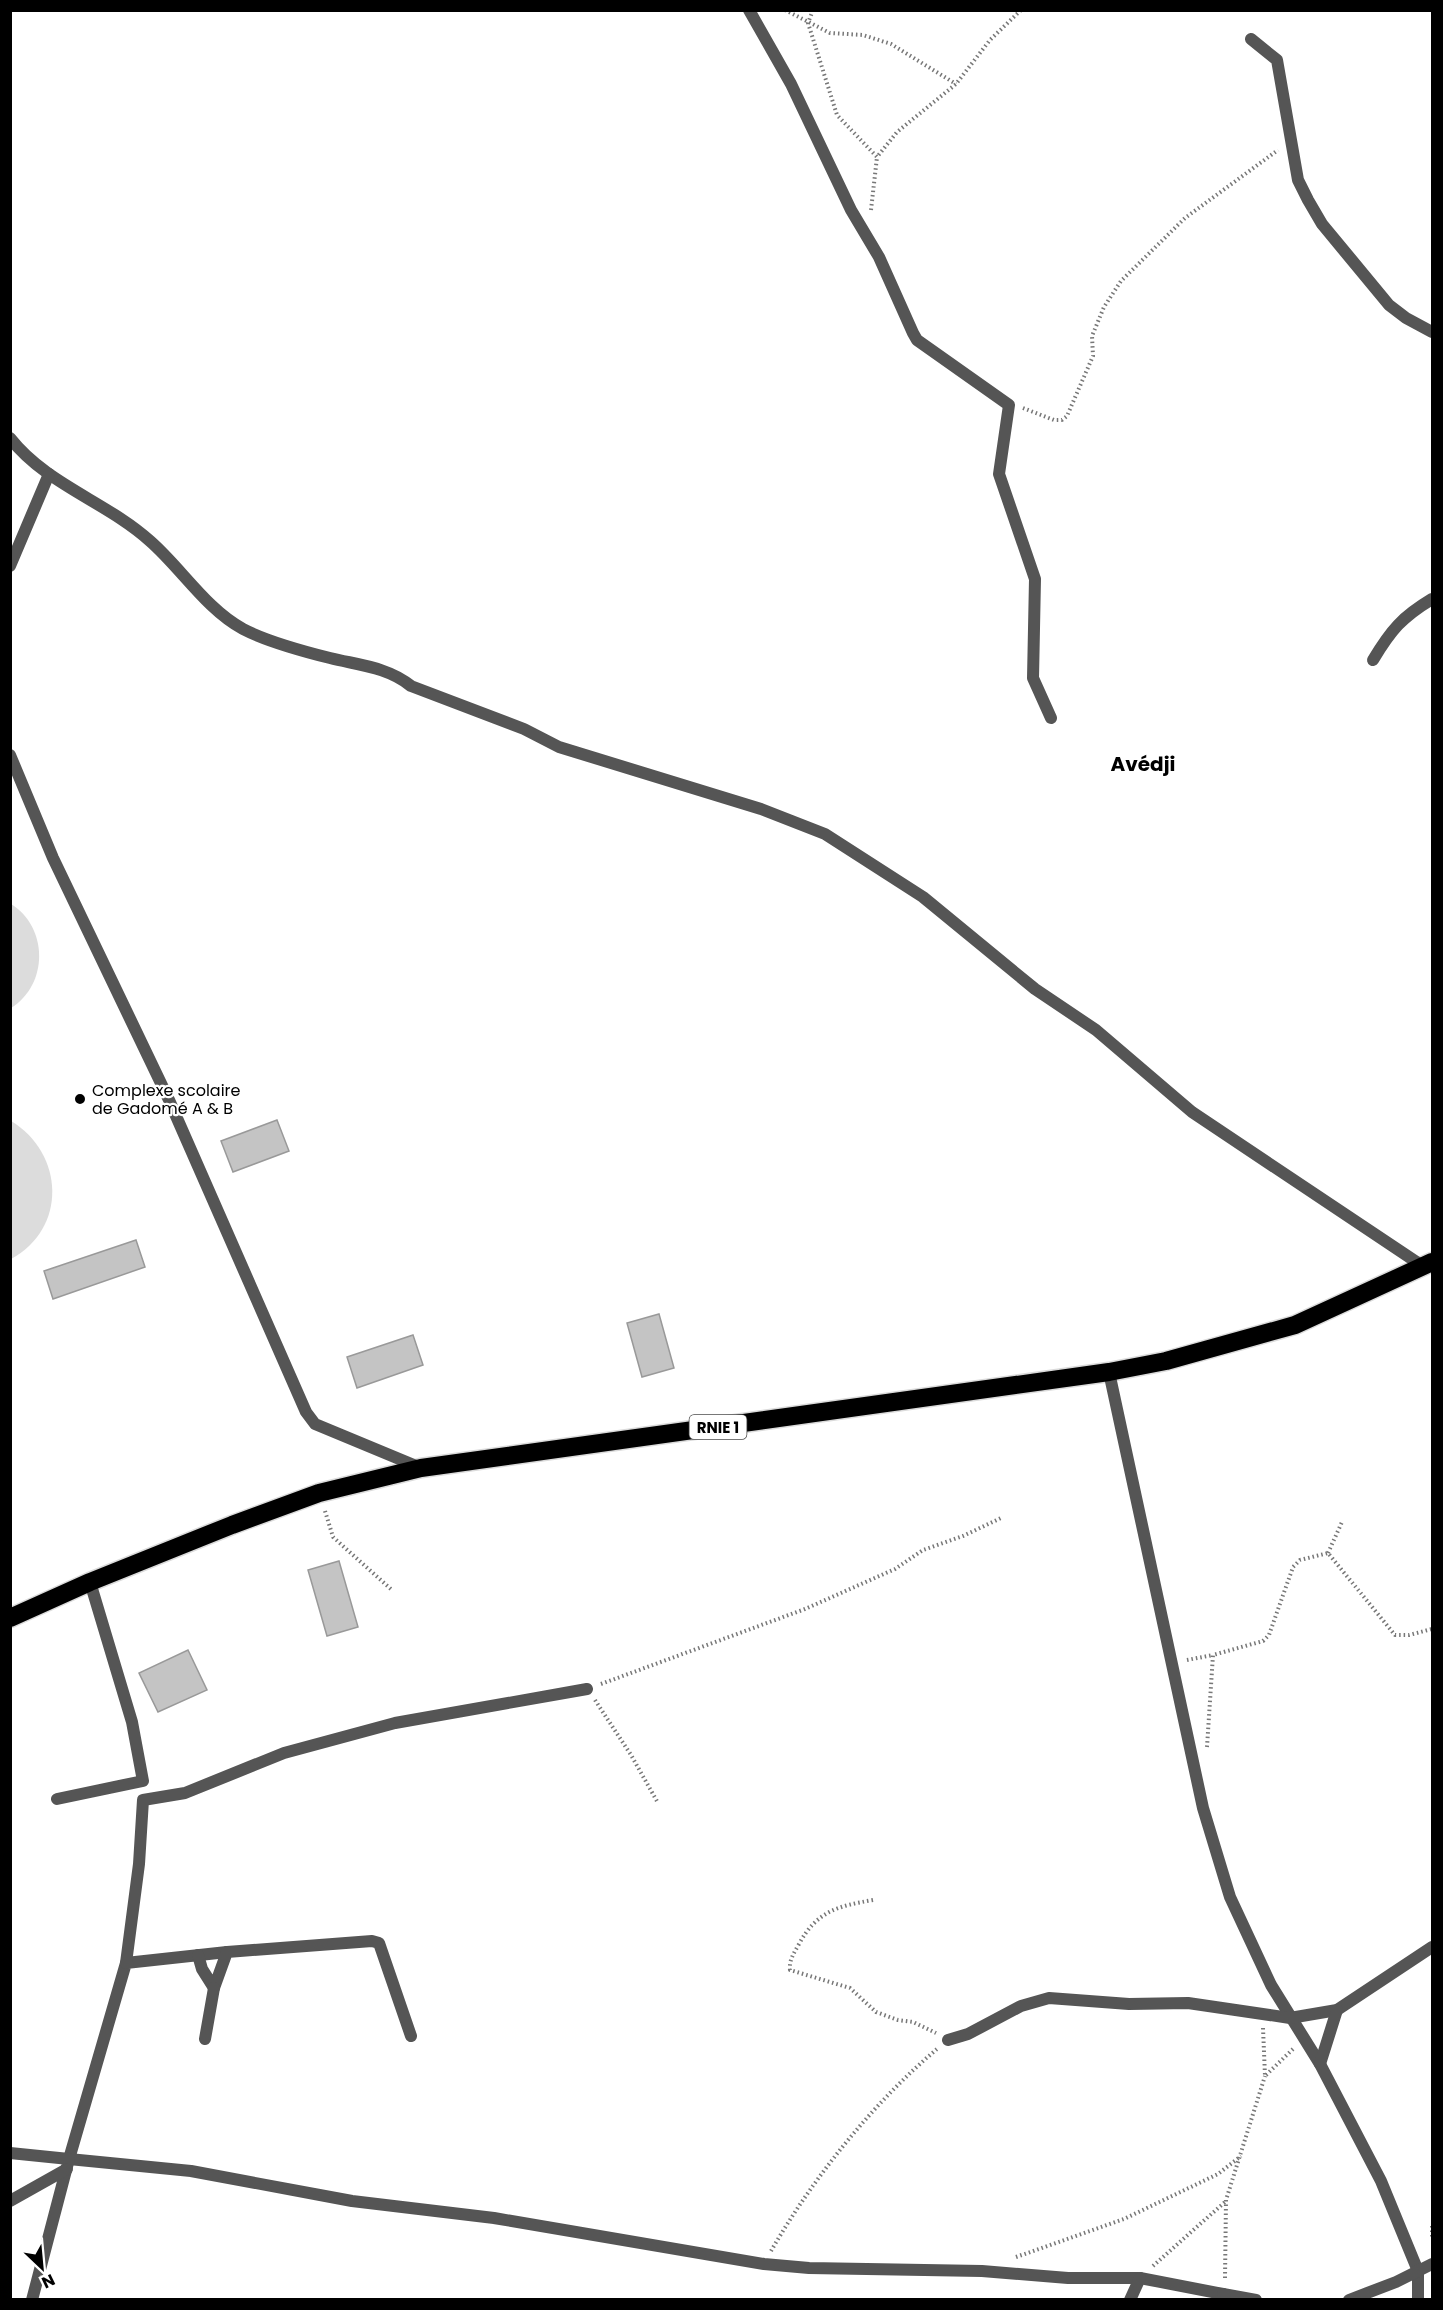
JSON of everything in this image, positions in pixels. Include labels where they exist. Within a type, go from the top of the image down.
[{"type":"highway","name":"RNIE 1","points":[[10,1618],[90,1582],[319,1493],[421,1468],[1109,1372],[1166,1361],[1295,1325],[1428,1265]]},
{"type":"street","points":[[749,10],[791,84],[850,210],[879,257],[913,333],[1009,405],[999,474],[1035,579],[1033,678],[1051,718]]},
{"type":"street","points":[[1251,39],[1277,60],[1293,139],[1298,180],[1322,224],[1389,305],[1406,318],[1432,332]]},
{"type":"street","points":[[10,438],[49,474],[142,534],[220,613],[243,629],[328,658],[370,666],[400,676],[411,686],[524,729],[559,747],[761,809],[834,840],[938,908],[1035,988],[1096,1030],[1192,1112],[1428,1265]]},
{"type":"street","points":[[10,566],[49,474]]},
{"type":"street","points":[[1373,660],[1388,634],[1406,614],[1432,599]]},
{"type":"street","points":[[10,755],[53,858],[169,1100],[306,1412],[315,1424],[421,1468]]},
{"type":"street","points":[[1109,1372],[1203,1808],[1230,1897],[1271,1985],[1320,2064],[1381,2181],[1418,2271],[1418,2300]]},
{"type":"street","points":[[32,2300],[68,2164],[126,1963],[139,1864],[143,1781],[132,1722],[90,1582]]},
{"type":"street","points":[[143,1800],[185,1793],[284,1753],[395,1723],[587,1689]]},
{"type":"street","points":[[57,1799],[143,1781]]},
{"type":"street","points":[[126,1963],[227,1952],[372,1941],[379,1943],[411,2036]]},
{"type":"street","points":[[948,2040],[968,2034],[1021,2006],[1049,1998],[1129,2004],[1188,2003],[1290,2018],[1337,2010],[1432,1947]]},
{"type":"street","points":[[205,2039],[214,1988],[227,1952]]},
{"type":"street","points":[[198,1955],[202,1970],[214,1988]]},
{"type":"street","points":[[1320,2064],[1337,2010]]},
{"type":"street","points":[[10,2153],[68,2164],[191,2171],[352,2200],[516,2221],[764,2264],[809,2268],[982,2271],[1068,2278],[1140,2278],[1224,2297],[1256,2300]]},
{"type":"street","points":[[10,2201],[68,2164]]},
{"type":"street","points":[[1349,2300],[1432,2264]]},
{"type":"street","points":[[1130,2300],[1140,2278]]},
{"type":"path","points":[[785,10],[830,33],[863,35],[891,44],[956,84]]},
{"type":"path","points":[[813,10],[808,23],[837,116],[877,157]]},
{"type":"path","points":[[872,218],[877,157],[897,132],[956,84],[990,40],[1021,10]]},
{"type":"path","points":[[1009,405],[1030,410],[1054,420],[1062,420],[1067,416],[1093,356],[1092,336],[1104,307],[1121,281],[1185,218],[1293,139]]},
{"type":"path","points":[[658,1803],[631,1755],[587,1689],[805,1609],[894,1569],[923,1550],[963,1536],[1001,1518]]},
{"type":"path","points":[[1328,1553],[1342,1522]]},
{"type":"path","points":[[330,1528],[333,1537],[393,1591]]},
{"type":"path","points":[[1173,1663],[1263,1641],[1269,1635],[1293,1567],[1300,1560],[1328,1553]]},
{"type":"path","points":[[1328,1553],[1395,1635],[1409,1635],[1432,1629]]},
{"type":"path","points":[[1207,1752],[1213,1655]]},
{"type":"path","points":[[764,2264],[794,2212],[854,2135],[880,2104],[948,2040],[913,2022],[898,2020],[876,2012],[850,1988],[790,1970],[789,1963],[810,1924],[839,1906],[873,1900]]},
{"type":"path","points":[[1224,2297],[1226,2200],[1265,2076],[1263,2013]]},
{"type":"path","points":[[1265,2076],[1304,2039]]},
{"type":"path","points":[[1014,2258],[1124,2219],[1218,2174],[1241,2156]]},
{"type":"path","points":[[1140,2278],[1226,2200]]},
{"type":"path","points":[[1432,2226],[1432,2237]]},
{"type":"shaded area","points":[[11,904],[23,914],[32,927],[39,956],[32,985],[23,998],[11,1008]]},
{"type":"shaded area","points":[[11,1121],[29,1135],[41,1152],[49,1171],[52,1190],[50,1210],[42,1229],[30,1245],[11,1259]]},
{"type":"building","points":[[277,1120],[289,1151],[233,1172],[221,1141]]},
{"type":"building","points":[[136,1240],[145,1267],[53,1299],[44,1271]]},
{"type":"building","points":[[659,1314],[674,1368],[642,1377],[627,1323]]},
{"type":"building","points":[[413,1335],[423,1365],[357,1388],[347,1357]]},
{"type":"building","points":[[339,1561],[358,1627],[327,1636],[308,1570]]},
{"type":"building","points":[[188,1650],[207,1690],[158,1712],[139,1673]]},
{"type":"place","name":"Complexe scolaire de Gadomé A & B","points":[[80,1099]]},
{"type":"district","name":"Avédji","points":[[1143,764]]}]
